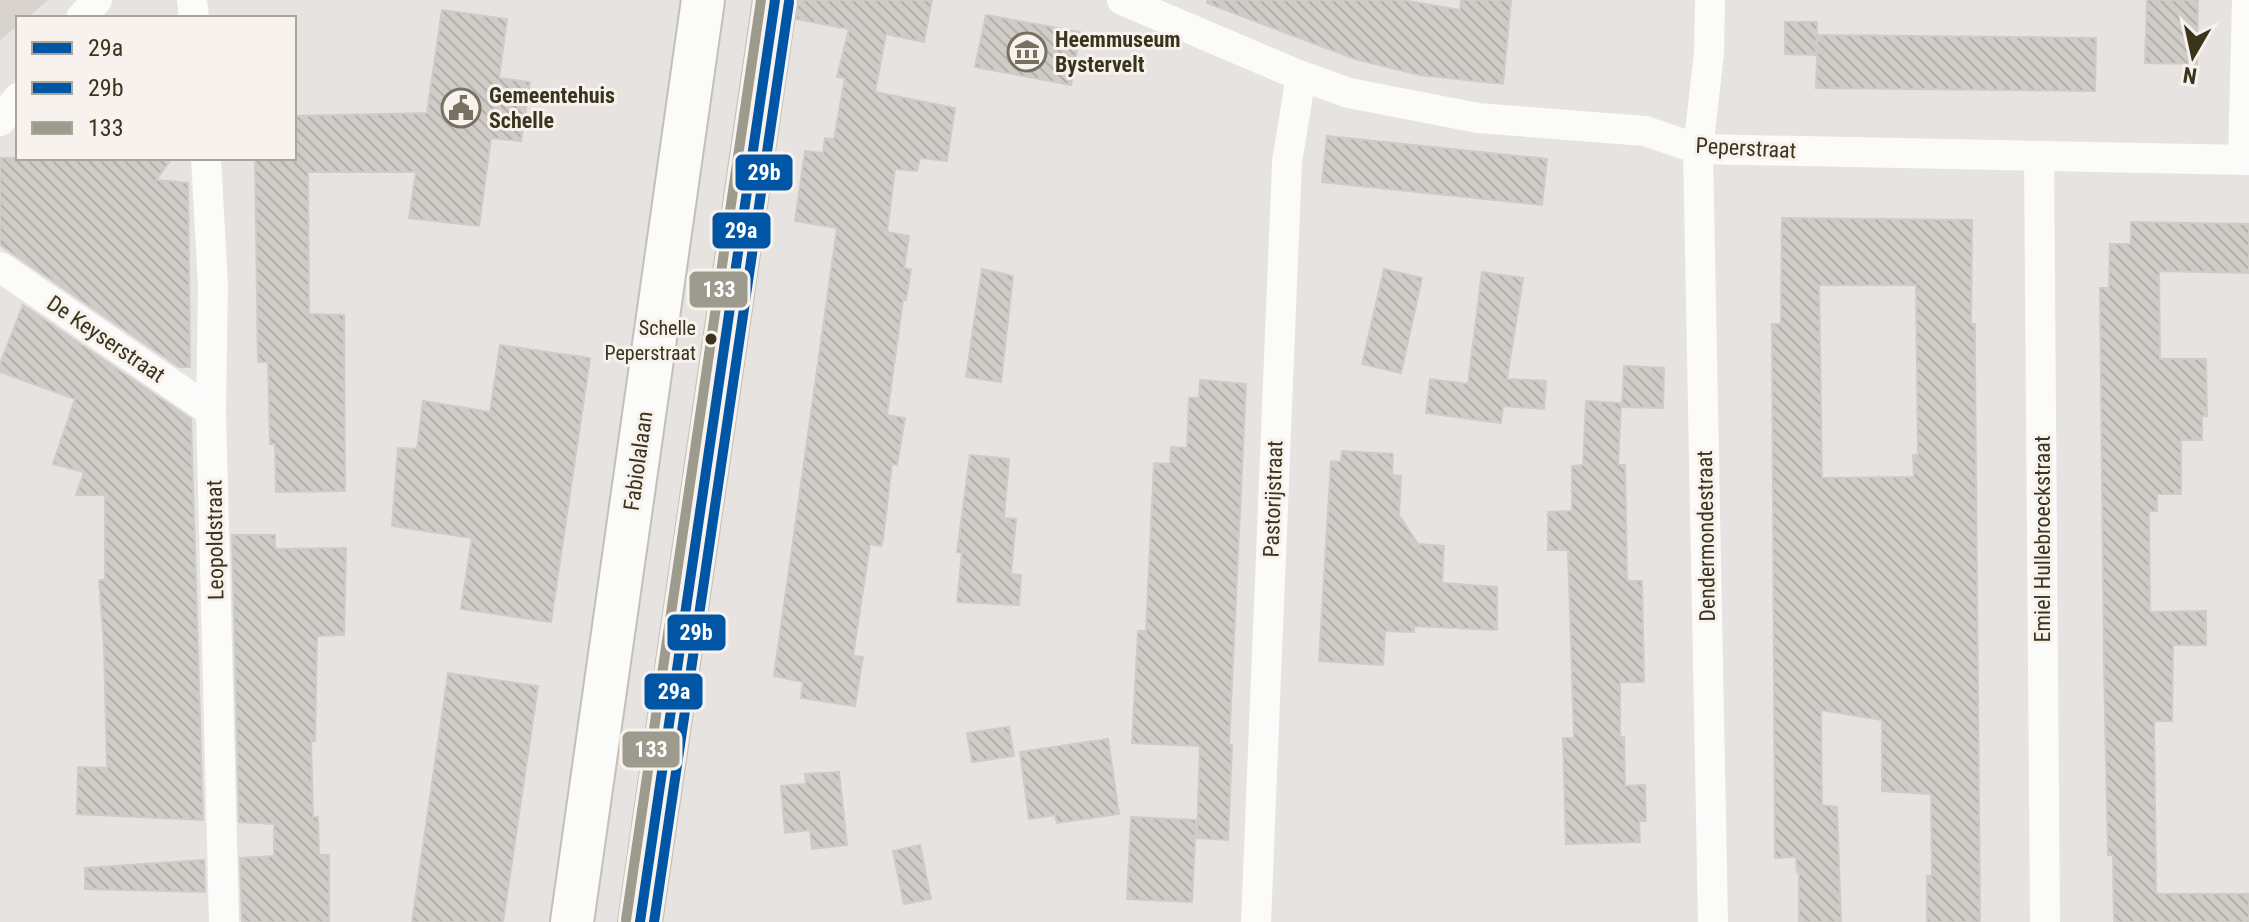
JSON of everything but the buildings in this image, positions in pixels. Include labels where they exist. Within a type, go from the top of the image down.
[{"type":"main road","name":"Fabiolalaan","points":[[572,922],[703,0]]},
{"type":"main road","points":[[640,922],[775,0]]},
{"type":"street","points":[[83,16],[97,0]]},
{"type":"street","name":"Peperstraat","points":[[1122,0],[1301,76],[1349,93],[1478,118],[1645,131],[1698,149],[2246,160]]},
{"type":"street","name":"Dendermondestraat","points":[[1710,0],[1709,53],[1698,149],[1713,922]]},
{"type":"street","points":[[2246,160],[2247,0]]},
{"type":"street","name":"Pastorijstraat","points":[[1256,922],[1287,162],[1301,76]]},
{"type":"street","points":[[0,121],[16,101]]},
{"type":"street","name":"Emiel Hullebroeckstraat","points":[[2039,157],[2045,922]]},
{"type":"street","name":"Leopoldstraat","points":[[206,160],[213,285],[211,411],[224,922]]},
{"type":"street","name":"De Keyserstraat","points":[[0,267],[211,411]]},
{"type":"shaded area","points":[[0,0],[48,0],[29,16],[16,16],[16,27],[0,40]]},
{"type":"transit line","name":"133","points":[[626,920],[761,0]]},
{"type":"transit line","name":"29a","points":[[640,922],[775,0]]},
{"type":"transit line","name":"29b","points":[[654,922],[789,2]]},
{"type":"place","name":"Heemmuseum Bystervelt","points":[[1027,52]]},
{"type":"place","name":"Gemeentehuis Schelle","points":[[461,108]]},
{"type":"place","name":"Schelle Peperstraat","points":[[711,339]]}]
